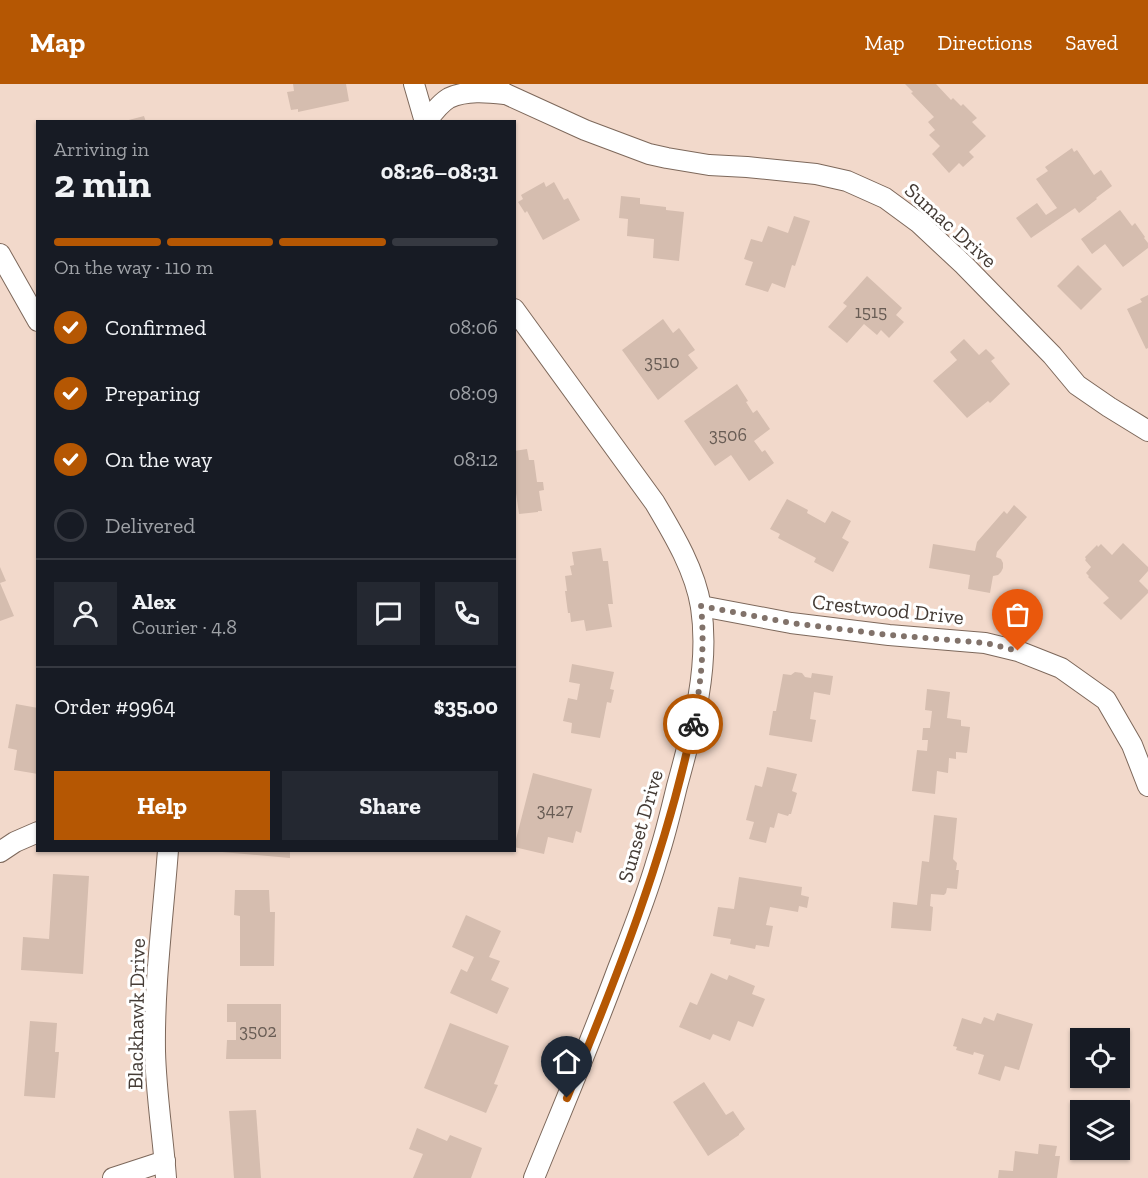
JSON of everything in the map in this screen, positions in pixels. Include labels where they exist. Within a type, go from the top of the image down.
[{"type":"street","points":[[414,84],[424,120]]},
{"type":"street","name":"Sumac Drive","points":[[427,120],[449,98],[469,92],[497,89],[585,130],[649,154],[709,165],[816,174],[847,181],[885,198],[919,223],[964,265],[1052,355],[1077,385],[1148,431]]},
{"type":"street","points":[[0,254],[36,317]]},
{"type":"street","name":"Sunset Drive","points":[[516,312],[655,503],[671,530],[696,588],[701,606],[703,633],[699,694],[688,747],[657,861],[591,1038],[534,1178]]},
{"type":"street","name":"Crestwood Drive","points":[[701,606],[791,623],[889,635],[986,643],[1018,651],[1061,668],[1106,700],[1132,746],[1148,786]]},
{"type":"street","points":[[0,852],[36,833]]},
{"type":"street","name":"Blackhawk Drive","points":[[166,1169],[155,1049],[157,981],[168,852]]},
{"type":"street","points":[[113,1178],[166,1169]]},
{"type":"building","points":[[293,84],[346,84],[349,101],[298,112],[298,109],[291,110],[287,92],[294,91]]},
{"type":"building","points":[[905,84],[936,84],[951,100],[953,98],[961,106],[963,104],[977,118],[972,122],[986,136],[969,152],[974,157],[963,167],[959,163],[949,173],[932,154],[940,146],[929,135],[935,130],[928,122],[934,117]]},
{"type":"building","points":[[144,116],[145,120],[129,120]]},
{"type":"building","points":[[1072,148],[1074,152],[1077,150],[1094,175],[1101,170],[1112,186],[1079,213],[1075,208],[1031,238],[1016,218],[1037,203],[1046,215],[1057,208],[1036,179],[1048,171],[1045,167]]},
{"type":"building","points":[[544,182],[546,187],[554,182],[564,200],[568,198],[580,220],[543,240],[527,211],[525,213],[518,202],[523,199],[521,195]]},
{"type":"building","points":[[621,196],[640,198],[640,204],[684,212],[679,261],[653,258],[654,239],[627,236],[628,219],[619,218]]},
{"type":"building","points":[[1120,210],[1132,226],[1135,223],[1148,243],[1148,248],[1123,267],[1105,244],[1092,254],[1081,239]]},
{"type":"building","points":[[794,216],[810,221],[785,288],[772,283],[768,292],[745,285],[753,262],[744,259],[751,239],[762,242],[768,226],[788,233]]},
{"type":"building","points":[[1078,265],[1102,289],[1081,310],[1057,286]]},
{"type":"building","points":[[867,276],[902,308],[896,315],[904,322],[889,338],[881,330],[877,335],[864,324],[847,343],[828,327],[847,306],[843,303]]},
{"type":"building","points":[[1148,295],[1148,348],[1146,349],[1127,309],[1142,302],[1140,299]]},
{"type":"building","points":[[663,319],[673,333],[679,328],[695,350],[688,355],[698,368],[658,400],[622,350]]},
{"type":"building","points":[[964,339],[979,355],[986,349],[995,358],[991,361],[1010,384],[990,403],[988,401],[967,418],[933,381],[957,360],[950,352]]},
{"type":"building","points":[[737,384],[753,413],[757,410],[770,429],[754,441],[762,452],[765,450],[774,463],[749,481],[731,455],[715,466],[684,421]]},
{"type":"building","points":[[527,449],[529,460],[534,460],[537,482],[543,482],[544,490],[539,491],[542,511],[519,514],[516,493],[516,451]]},
{"type":"building","points":[[787,499],[808,510],[807,513],[825,523],[832,511],[851,521],[842,538],[849,542],[833,572],[814,562],[816,558],[778,538],[780,534],[770,529]]},
{"type":"building","points":[[1014,505],[1027,517],[997,552],[996,557],[1001,559],[1003,568],[998,575],[993,576],[990,593],[968,589],[970,575],[929,568],[933,544],[975,551],[977,542],[1004,511],[1007,514]]},
{"type":"building","points":[[1123,543],[1148,567],[1148,571],[1139,581],[1148,593],[1121,620],[1103,603],[1109,598],[1088,577],[1086,573],[1091,567],[1085,557],[1101,544],[1112,555]]},
{"type":"building","points":[[601,548],[603,561],[608,561],[613,604],[608,604],[612,627],[586,631],[584,620],[571,622],[565,591],[567,591],[565,576],[572,575],[570,566],[574,565],[572,552]]},
{"type":"building","points":[[0,567],[6,581],[0,583]]},
{"type":"building","points":[[0,583],[14,616],[0,621]]},
{"type":"building","points":[[572,664],[614,672],[610,689],[614,690],[611,703],[607,702],[600,738],[571,733],[572,723],[563,721],[568,698],[577,700],[580,684],[569,682]]},
{"type":"building","points":[[795,672],[811,678],[812,673],[833,676],[830,695],[814,692],[810,719],[816,720],[812,742],[769,735],[783,674],[791,675]]},
{"type":"building","points":[[927,689],[950,692],[947,718],[961,720],[961,726],[970,727],[967,753],[956,752],[956,759],[949,758],[948,773],[937,771],[935,794],[912,791],[917,750],[927,751],[928,740],[922,740],[923,728],[930,728],[932,711],[925,710]]},
{"type":"building","points":[[16,704],[36,708],[36,774],[14,770],[17,750],[8,748]]},
{"type":"building","points":[[767,767],[797,774],[792,791],[797,793],[791,814],[788,816],[778,813],[774,828],[770,827],[766,843],[749,839],[754,822],[746,820],[755,785],[762,787]]},
{"type":"building","points":[[533,773],[592,789],[581,833],[576,831],[573,843],[548,837],[544,854],[516,847],[516,839]]},
{"type":"building","points":[[934,815],[957,818],[953,859],[957,863],[956,870],[959,870],[957,889],[947,888],[944,895],[931,894],[930,906],[933,907],[931,931],[891,928],[893,902],[917,905],[922,861],[929,862]]},
{"type":"building","points":[[222,852],[290,852],[290,858]]},
{"type":"building","points":[[53,874],[89,876],[83,974],[21,970],[23,937],[49,939]]},
{"type":"building","points":[[739,877],[802,887],[801,895],[809,897],[807,908],[799,906],[798,912],[770,907],[766,925],[773,926],[769,947],[756,945],[755,949],[730,944],[731,939],[713,936],[718,907],[734,909]]},
{"type":"building","points":[[235,890],[269,890],[270,912],[275,912],[274,966],[240,966],[240,916],[234,915]]},
{"type":"building","points":[[466,915],[501,931],[489,957],[500,961],[491,980],[509,988],[497,1014],[450,993],[461,969],[467,972],[474,957],[452,947]]},
{"type":"building","points":[[711,973],[727,980],[729,975],[755,986],[752,994],[765,999],[753,1027],[738,1021],[730,1041],[713,1034],[710,1040],[679,1027],[690,1002],[697,1005]]},
{"type":"building","points":[[227,1004],[281,1004],[281,1059],[226,1059],[227,1040],[236,1040],[236,1022],[227,1022]]},
{"type":"building","points":[[997,1013],[1033,1024],[1019,1070],[1005,1066],[1000,1081],[978,1074],[984,1055],[974,1052],[973,1055],[956,1050],[957,1047],[953,1046],[962,1018],[981,1024],[984,1017],[994,1021]]},
{"type":"building","points":[[30,1021],[57,1023],[55,1052],[59,1052],[55,1098],[24,1096]]},
{"type":"building","points":[[450,1023],[509,1046],[494,1084],[498,1085],[486,1113],[424,1088]]},
{"type":"building","points":[[704,1082],[726,1115],[733,1111],[745,1129],[708,1156],[673,1102]]},
{"type":"building","points":[[256,1110],[261,1178],[234,1178],[229,1111]]},
{"type":"building","points":[[417,1128],[447,1141],[450,1135],[482,1148],[471,1178],[413,1178],[423,1154],[409,1149]]},
{"type":"building","points":[[1039,1144],[1057,1146],[1055,1156],[1060,1156],[1057,1178],[998,1178],[999,1170],[1013,1171],[1015,1151],[1038,1154]]},
{"type":"way so far","points":[[693,724],[702,662],[701,606],[791,623],[889,635],[986,643],[1018,651]]},
{"type":"route","points":[[567,1098],[657,861],[693,724]]}]
